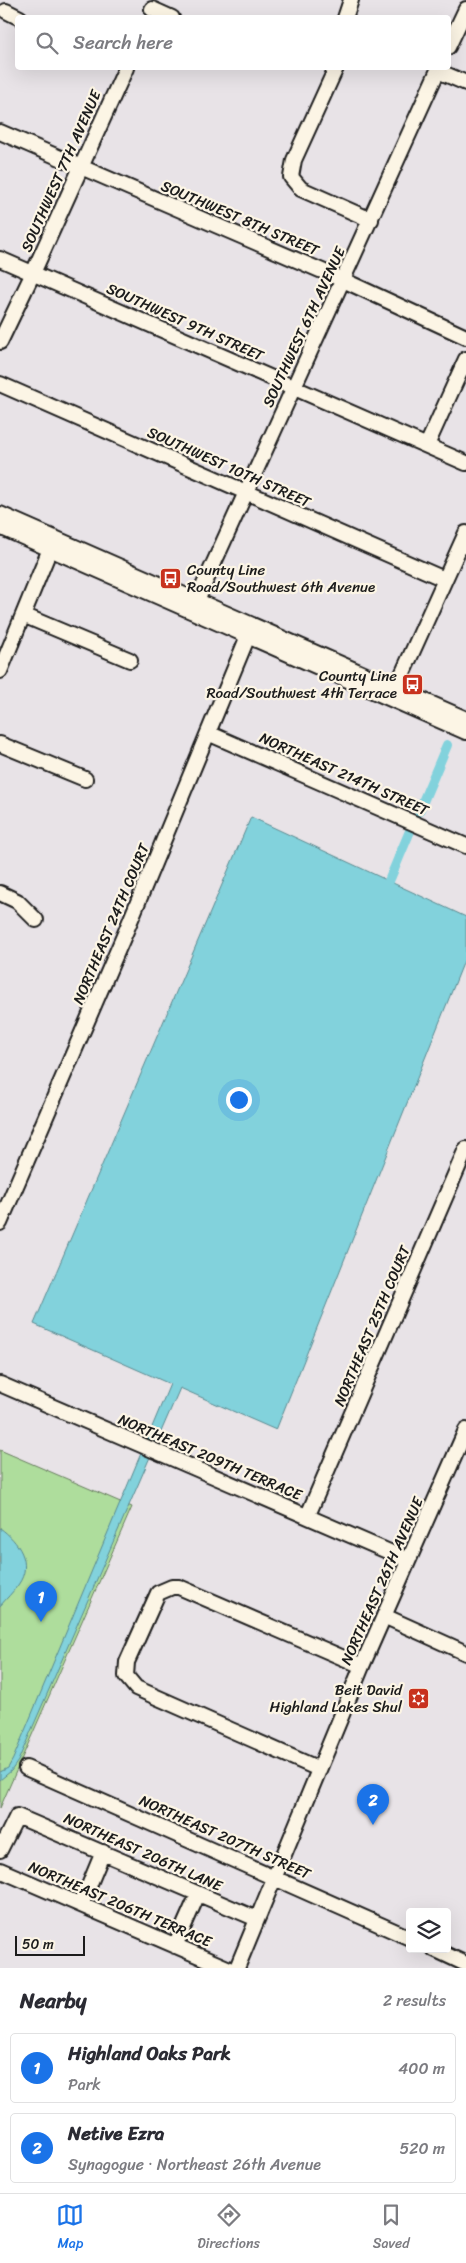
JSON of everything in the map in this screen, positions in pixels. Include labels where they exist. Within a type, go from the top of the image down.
[{"type":"street","points":[[346,15],[351,0]]},
{"type":"street","points":[[152,9],[165,15]]},
{"type":"street","points":[[451,42],[466,9]]},
{"type":"street","points":[[6,12],[15,16]]},
{"type":"street","name":"SOUTHWEST 7TH AVENUE","points":[[0,342],[125,70]]},
{"type":"street","points":[[335,70],[294,160],[292,176],[301,189],[370,220]]},
{"type":"street","name":"SOUTHWEST 6TH AVENUE","points":[[197,600],[439,70]]},
{"type":"street","points":[[441,70],[466,83]]},
{"type":"street","name":"SOUTHWEST 8TH STREET","points":[[0,132],[343,280],[466,337]]},
{"type":"street","name":"SOUTHWEST 9TH STREET","points":[[0,259],[466,463]]},
{"type":"street","points":[[426,445],[466,359]]},
{"type":"street","name":"SOUTHWEST 10TH STREET","points":[[0,384],[444,579]]},
{"type":"street","points":[[0,514],[466,719]]},
{"type":"street","points":[[0,527],[466,732]]},
{"type":"street","points":[[396,688],[466,533]]},
{"type":"street","points":[[0,671],[50,549]]},
{"type":"street","points":[[23,615],[130,660]]},
{"type":"street","name":"NORTHEAST 24TH COURT","points":[[0,1223],[126,931],[248,636]]},
{"type":"street","name":"NORTHEAST 214TH STREET","points":[[208,733],[466,846]]},
{"type":"street","points":[[0,744],[85,779]]},
{"type":"street","points":[[0,893],[17,901],[36,920]]},
{"type":"street","name":"NORTHEAST 25TH COURT","points":[[308,1515],[466,1149]]},
{"type":"street","name":"NORTHEAST 209TH TERRACE","points":[[0,1384],[148,1449],[308,1515],[408,1560]]},
{"type":"street","name":"NORTHEAST 26TH AVENUE","points":[[237,1968],[362,1666],[466,1430]]},
{"type":"street","points":[[319,1769],[136,1688],[126,1676],[127,1662],[158,1593],[172,1587],[179,1587],[362,1666]]},
{"type":"street","points":[[384,1616],[466,1653]]},
{"type":"street","name":"NORTHEAST 207TH STREET","points":[[26,1768],[406,1936]]},
{"type":"street","name":"NORTHEAST 206TH LANE","points":[[0,1850],[17,1816],[257,1919]]},
{"type":"street","points":[[81,1905],[103,1852]]},
{"type":"street","name":"NORTHEAST 206TH TERRACE","points":[[0,1870],[226,1968]]},
{"type":"street","points":[[175,1946],[198,1894]]},
{"type":"street","points":[[443,1953],[466,1964]]},
{"type":"green space","points":[[0,1450],[132,1507],[0,1808]]},
{"type":"water","points":[[251,817],[466,917],[466,956],[276,1430],[180,1388],[18,1761],[11,1771],[0,1780],[0,1772],[8,1768],[13,1759],[170,1384],[34,1324]]},
{"type":"water","points":[[0,1528],[18,1546],[22,1553],[24,1569],[23,1577],[18,1585],[0,1606]]},
{"type":"waterway","points":[[419,811],[447,745]]},
{"type":"waterway","points":[[384,893],[410,831]]},
{"type":"place","name":"County Line Road/Southwest 6th Avenue","points":[[171,579]]},
{"type":"place","name":"County Line Road/Southwest 4th Terrace","points":[[413,685]]},
{"type":"place","name":"Highland Oaks Park","points":[[41,1622]]},
{"type":"place","name":"Beit David Highland Lakes Shul","points":[[418,1699]]},
{"type":"place","name":"Netive Ezra","points":[[373,1825]]}]
